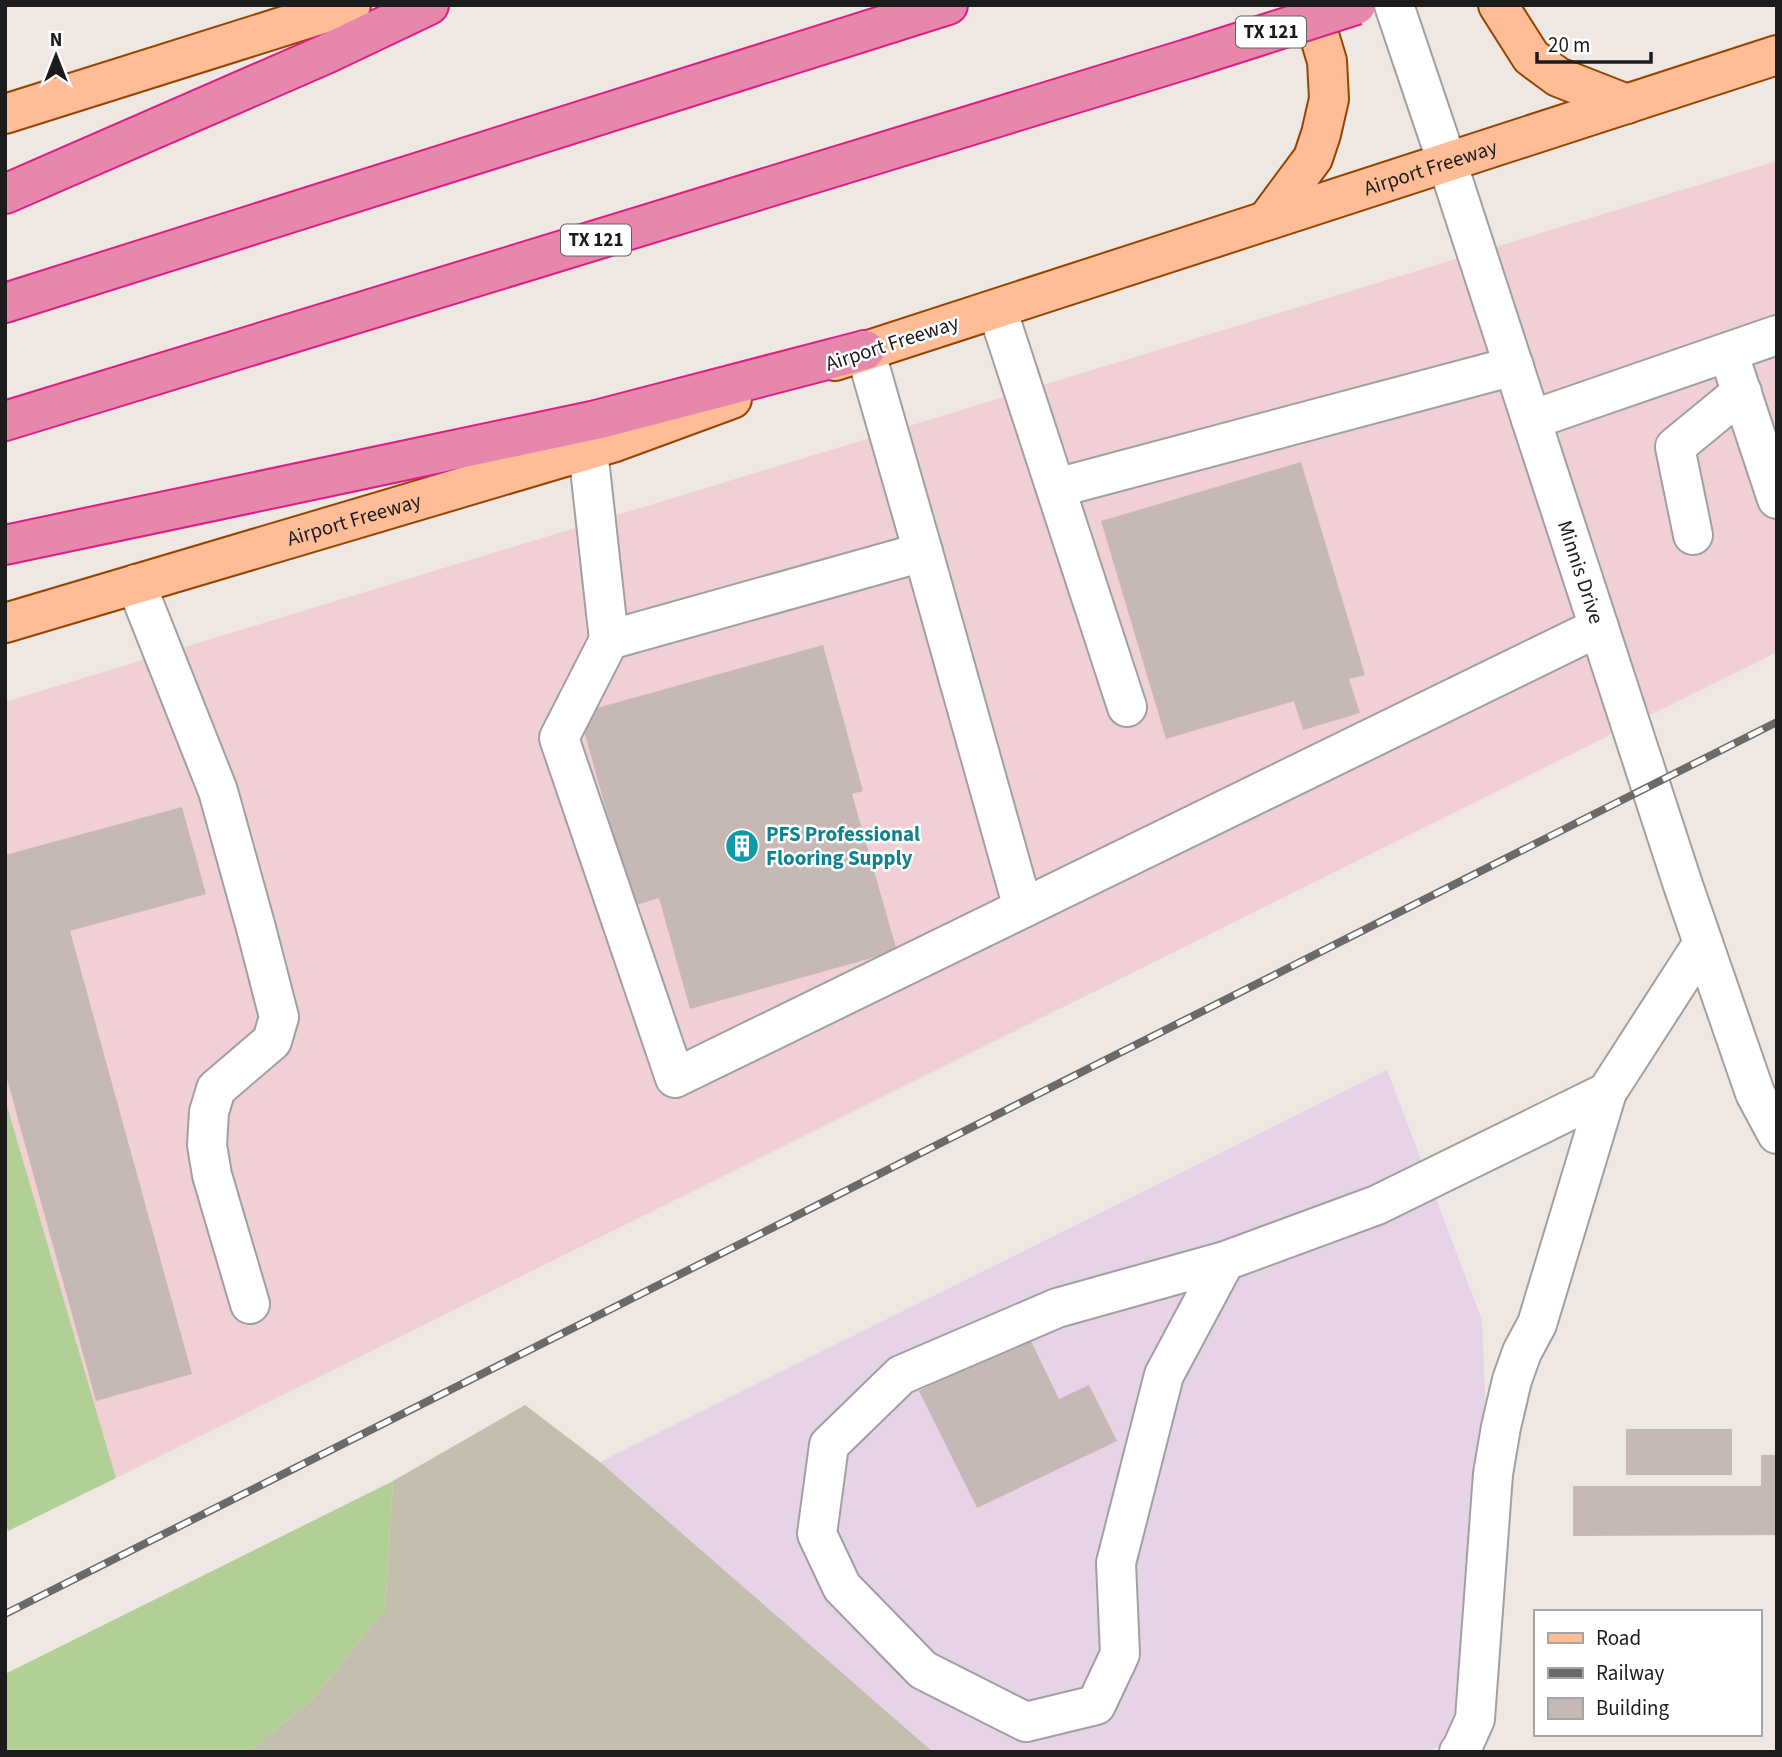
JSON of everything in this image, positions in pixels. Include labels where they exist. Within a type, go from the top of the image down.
[{"type":"highway","points":[[5,194],[326,54],[429,5]]},
{"type":"highway","points":[[5,303],[948,5]]},
{"type":"highway","name":"TX 121","points":[[5,421],[1356,5]]},
{"type":"highway","points":[[5,545],[596,420],[864,350]]},
{"type":"main road","points":[[5,114],[351,5]]},
{"type":"main road","points":[[1267,220],[1313,158],[1321,134],[1328,99],[1327,61],[1310,5]]},
{"type":"main road","points":[[1497,5],[1531,57],[1558,77],[1627,104]]},
{"type":"main road","name":"Airport Freeway","points":[[5,623],[615,442],[864,350],[1777,55]]},
{"type":"street","name":"Minnis Drive","points":[[1394,5],[1703,943],[1755,1093],[1777,1134]]},
{"type":"street","points":[[997,309],[1127,707]]},
{"type":"street","points":[[1531,420],[1777,335]]},
{"type":"street","points":[[864,350],[1024,908]]},
{"type":"street","points":[[1728,352],[1777,499]]},
{"type":"street","points":[[1056,488],[1514,366]]},
{"type":"street","points":[[1693,535],[1675,447],[1742,391]]},
{"type":"street","points":[[588,450],[609,640],[559,738],[675,1078],[1599,626]]},
{"type":"street","points":[[609,640],[923,552]]},
{"type":"street","points":[[136,584],[218,791],[279,1017],[272,1041],[216,1089],[209,1112],[207,1145],[212,1175],[250,1304]]},
{"type":"street","points":[[1459,1752],[1475,1719],[1493,1474],[1512,1380],[1522,1352],[1537,1324],[1607,1092],[1703,943]]},
{"type":"street","points":[[1225,1261],[1164,1375],[1116,1563],[1120,1654],[1096,1705],[1026,1722],[923,1670],[842,1587],[817,1534],[829,1445],[901,1375],[1057,1308],[1225,1261],[1377,1205],[1607,1092]]},
{"type":"shaded area","points":[[1777,161],[1777,652],[116,1478],[5,1099],[5,702]]},
{"type":"shaded area","points":[[1387,1070],[1482,1320],[1486,1418],[1452,1739],[1427,1752],[933,1752],[600,1462]]},
{"type":"shaded area","points":[[525,1405],[600,1462],[933,1752],[248,1752],[311,1701],[385,1610],[393,1481]]},
{"type":"green space","points":[[5,1099],[116,1478],[8,1531],[5,1521]]},
{"type":"green space","points":[[393,1481],[385,1610],[311,1701],[248,1752],[5,1752],[5,1674]]},
{"type":"building","points":[[1301,462],[1365,675],[1349,679],[1360,713],[1303,730],[1294,701],[1166,739],[1101,521]]},
{"type":"building","name":"PFS Professional Flooring Supply","points":[[823,645],[863,791],[852,794],[897,951],[690,1009],[659,898],[633,906],[579,713]]},
{"type":"building","points":[[182,807],[206,894],[70,931],[192,1374],[96,1401],[5,1072],[5,855]]},
{"type":"building","points":[[1029,1337],[1059,1399],[1089,1385],[1117,1441],[977,1508],[919,1391]]},
{"type":"building","points":[[1626,1429],[1732,1429],[1732,1475],[1626,1475]]},
{"type":"building","points":[[1761,1455],[1777,1455],[1777,1535],[1573,1536],[1573,1486],[1761,1486]]},
{"type":"railway","points":[[5,1614],[1777,722]]},
{"type":"place","name":"PFS Professional Flooring Supply","points":[[742,846]]}]
